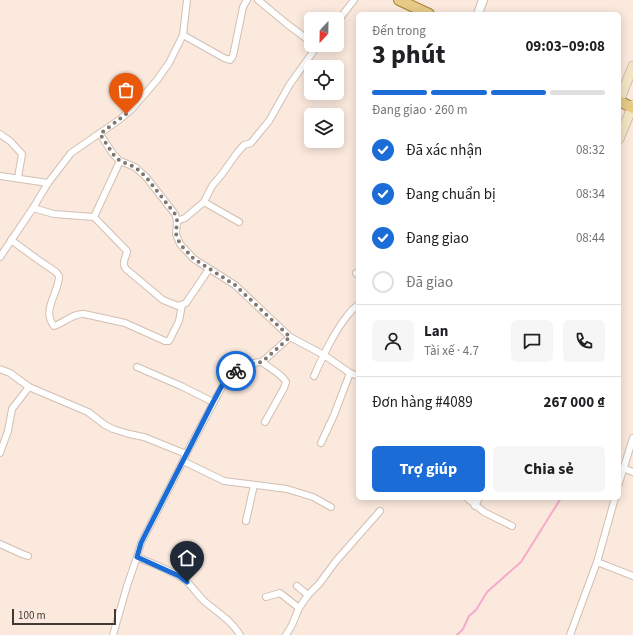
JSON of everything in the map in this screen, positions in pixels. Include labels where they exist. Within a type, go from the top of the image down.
[{"type":"main road","points":[[399,0],[425,12]]},
{"type":"main road","points":[[621,96],[633,66]]},
{"type":"main road","points":[[621,102],[633,107],[621,134]]},
{"type":"street","points":[[0,257],[48,183],[72,152],[100,134],[132,109],[147,93],[169,63],[183,35],[187,0]]},
{"type":"street","points":[[183,35],[230,60],[234,51],[243,7],[246,0]]},
{"type":"street","points":[[258,0],[304,37]]},
{"type":"street","points":[[344,13],[354,0]]},
{"type":"street","points":[[479,12],[483,0]]},
{"type":"street","points":[[177,220],[185,218],[204,202],[212,186],[236,153],[244,145],[251,143],[269,121],[290,84],[312,52]]},
{"type":"street","points":[[0,134],[10,141],[22,154],[18,178]]},
{"type":"street","points":[[100,134],[113,154],[120,161],[135,167],[146,177],[175,214],[177,220],[176,234],[180,244],[194,259],[209,270],[235,285],[290,337],[324,355],[350,373],[356,375]]},
{"type":"street","points":[[94,217],[120,161]]},
{"type":"street","points":[[0,176],[48,183]]},
{"type":"street","points":[[204,202],[238,222]]},
{"type":"street","points":[[33,208],[54,214],[94,217],[127,251],[123,263],[126,269],[163,300],[172,304],[182,305],[186,303],[209,270]]},
{"type":"street","points":[[11,240],[56,272],[59,276],[48,316],[54,326],[63,323],[76,315],[84,314],[125,323],[169,341],[179,322],[182,305]]},
{"type":"street","points":[[314,376],[324,355],[348,314],[356,307]]},
{"type":"street","points":[[113,635],[141,543],[213,402],[232,373],[254,363],[262,362],[290,337]]},
{"type":"street","points":[[262,362],[284,378],[286,382],[265,422]]},
{"type":"street","points":[[137,367],[213,402]]},
{"type":"street","points":[[0,369],[10,373],[29,387],[88,412],[113,429],[144,437],[186,454]]},
{"type":"street","points":[[321,443],[334,415],[350,373]]},
{"type":"street","points":[[0,453],[8,431],[12,409],[29,387]]},
{"type":"street","points":[[621,476],[633,438]]},
{"type":"street","points":[[183,461],[224,481],[287,489],[313,496],[331,507]]},
{"type":"street","points":[[623,468],[633,472]]},
{"type":"street","points":[[246,521],[254,485]]},
{"type":"street","points":[[470,500],[475,506],[484,512],[512,526]]},
{"type":"street","points":[[475,506],[478,500]]},
{"type":"street","points":[[570,635],[597,562],[614,500]]},
{"type":"street","points":[[286,635],[308,595],[319,584],[336,561],[380,510]]},
{"type":"street","points":[[0,544],[28,556]]},
{"type":"street","points":[[137,557],[179,576],[187,582],[205,601],[235,627],[240,635]]},
{"type":"street","points":[[597,562],[633,576]]},
{"type":"street","points":[[297,586],[308,595]]},
{"type":"street","points":[[266,597],[280,593],[300,608]]},
{"type":"waterway","points":[[457,635],[463,629],[469,616],[476,610],[487,592],[521,562],[560,500]]},
{"type":"way so far","points":[[126,114],[100,134],[113,154],[120,161],[130,164],[140,171],[175,214],[177,220],[176,234],[180,244],[194,259],[209,270],[222,276],[235,285],[275,321],[290,337],[262,362],[254,363],[236,371]]},
{"type":"route","points":[[187,582],[179,576],[137,557],[141,543],[213,402],[224,383],[232,373],[236,371]]}]
